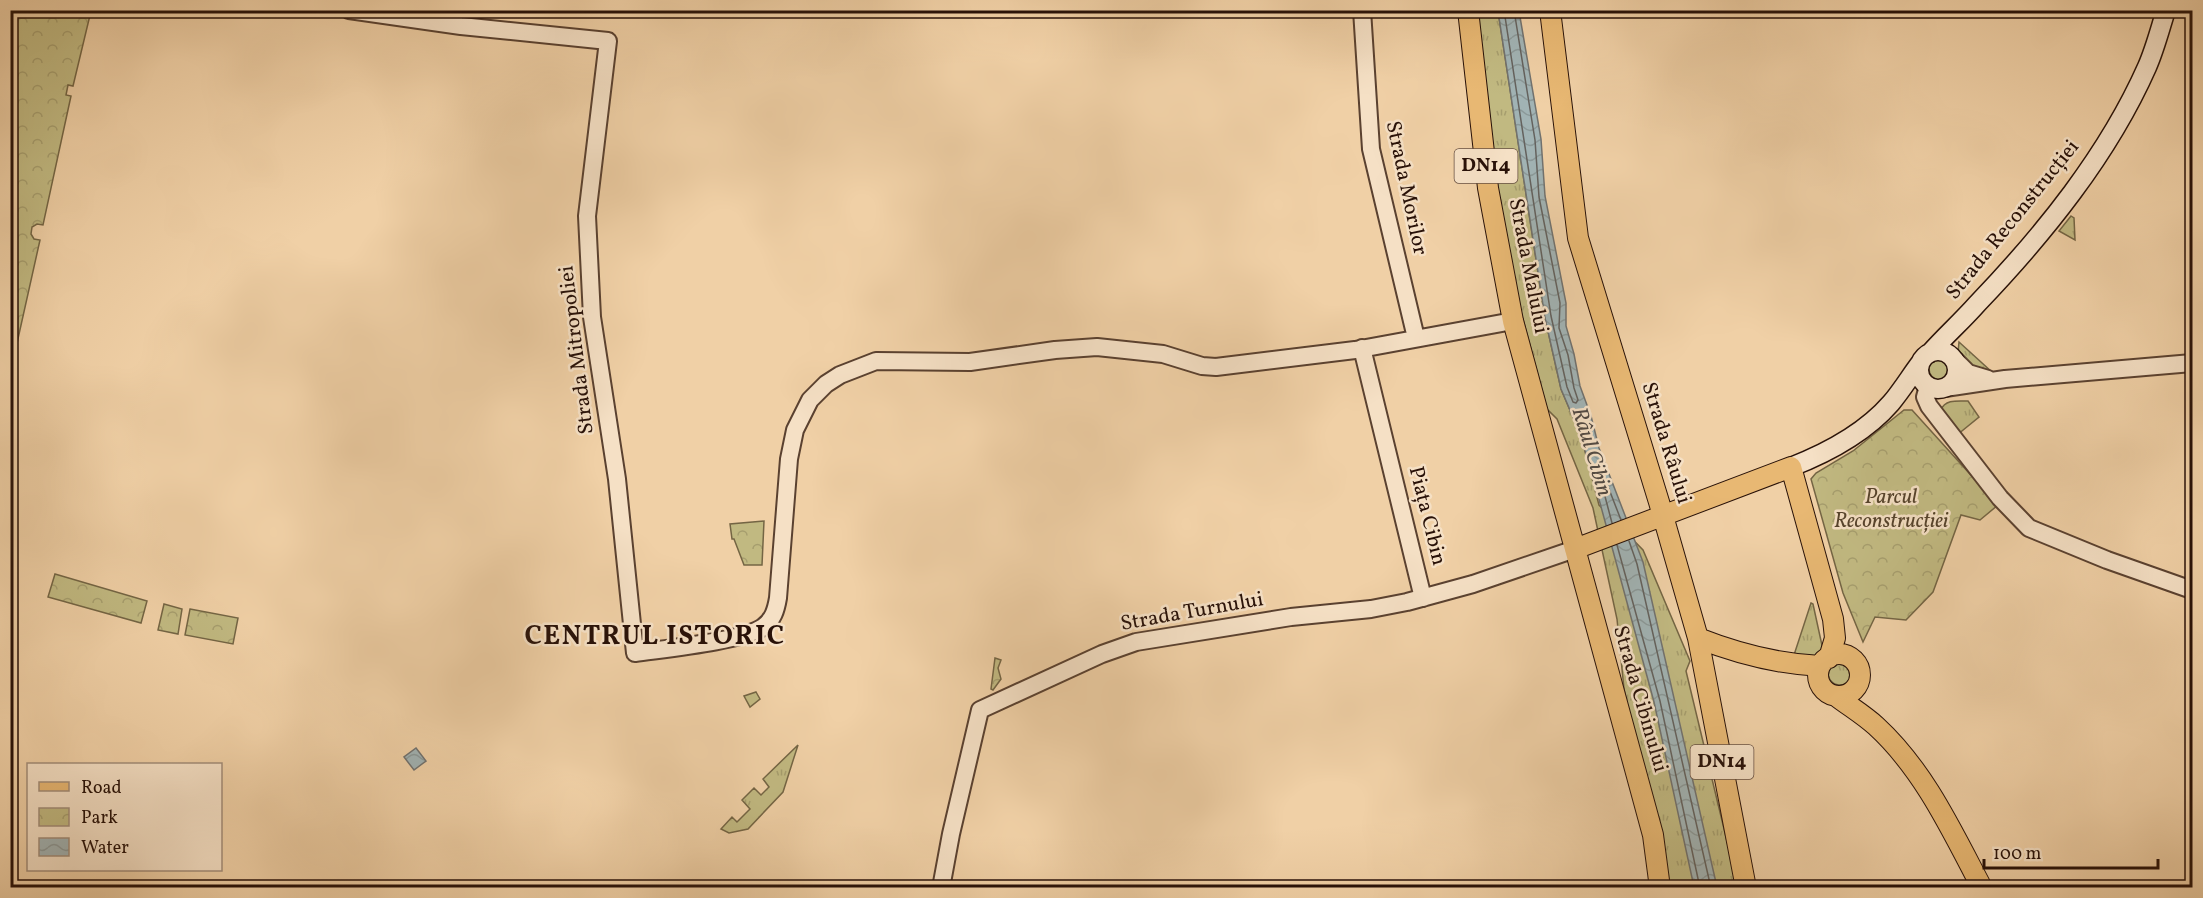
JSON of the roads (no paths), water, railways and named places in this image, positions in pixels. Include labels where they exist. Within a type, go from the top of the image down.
[{"type":"main road","name":"Strada Malului","points":[[1468,10],[1488,188],[1513,321],[1568,525]]},
{"type":"main road","name":"Strada Râului","points":[[1550,10],[1578,238],[1656,519],[1698,638],[1746,888]]},
{"type":"main road","name":"Strada Reconstrucției","points":[[1656,519],[1816,457],[1844,441],[1890,403],[1925,358],[2040,232],[2077,186],[2124,113],[2148,66],[2166,10]]},
{"type":"main road","points":[[1890,403],[1934,387],[1953,383],[1957,374],[1952,358],[1966,315]]},
{"type":"main road","points":[[1934,387],[1919,374],[1925,358],[1940,351],[1952,358]]},
{"type":"main road","points":[[1698,638],[1789,664],[1824,662],[1839,655],[1853,661],[1858,670],[1857,684],[1851,692],[1831,693],[1818,680],[1824,662],[1835,639],[1833,619],[1791,467]]},
{"type":"main road","name":"Piața Cibin","points":[[1580,547],[1656,519]]},
{"type":"main road","name":"Strada Cibinului","points":[[1568,525],[1580,547],[1653,835],[1660,888]]},
{"type":"main road","points":[[1789,664],[1875,725],[1896,746],[1943,813],[1982,888]]},
{"type":"main road","points":[[1857,684],[1875,725]]},
{"type":"street","name":"Strada Mitropoliei","points":[[349,10],[461,26],[608,41],[587,216],[592,317],[616,479],[635,653],[749,634],[761,628],[773,616],[778,598],[791,443],[803,410],[818,391],[840,375],[876,362],[970,362],[1055,350],[1097,347],[1163,354],[1202,366],[1216,367],[1362,348]]},
{"type":"street","name":"Strada Morilor","points":[[1362,10],[1371,149],[1416,338]]},
{"type":"street","points":[[1362,348],[1513,321]]},
{"type":"street","name":"Piața Cibin","points":[[1362,348],[1423,598],[1473,584],[1580,547]]},
{"type":"street","points":[[1952,358],[1973,376],[1998,380]]},
{"type":"street","points":[[2193,363],[1934,387],[1926,402],[2000,498],[2029,528],[2113,563],[2193,590]]},
{"type":"street","name":"Strada Turnului","points":[[941,888],[980,710],[1102,654],[1148,639],[1291,617],[1371,609],[1423,598]]},
{"type":"water","name":"Râul Cibin","points":[[1498,11],[1519,11],[1541,139],[1545,196],[1566,303],[1566,326],[1580,386],[1599,448],[1643,562],[1717,887],[1694,887],[1654,702],[1581,436],[1561,389],[1545,318]]},
{"type":"water","points":[[416,748],[426,761],[414,770],[404,757]]},
{"type":"district","name":"CENTRUL ISTORIC","points":[[655,637]]},
{"type":"park label","name":"Parcul Reconstrucției","points":[[1891,509]]}]
